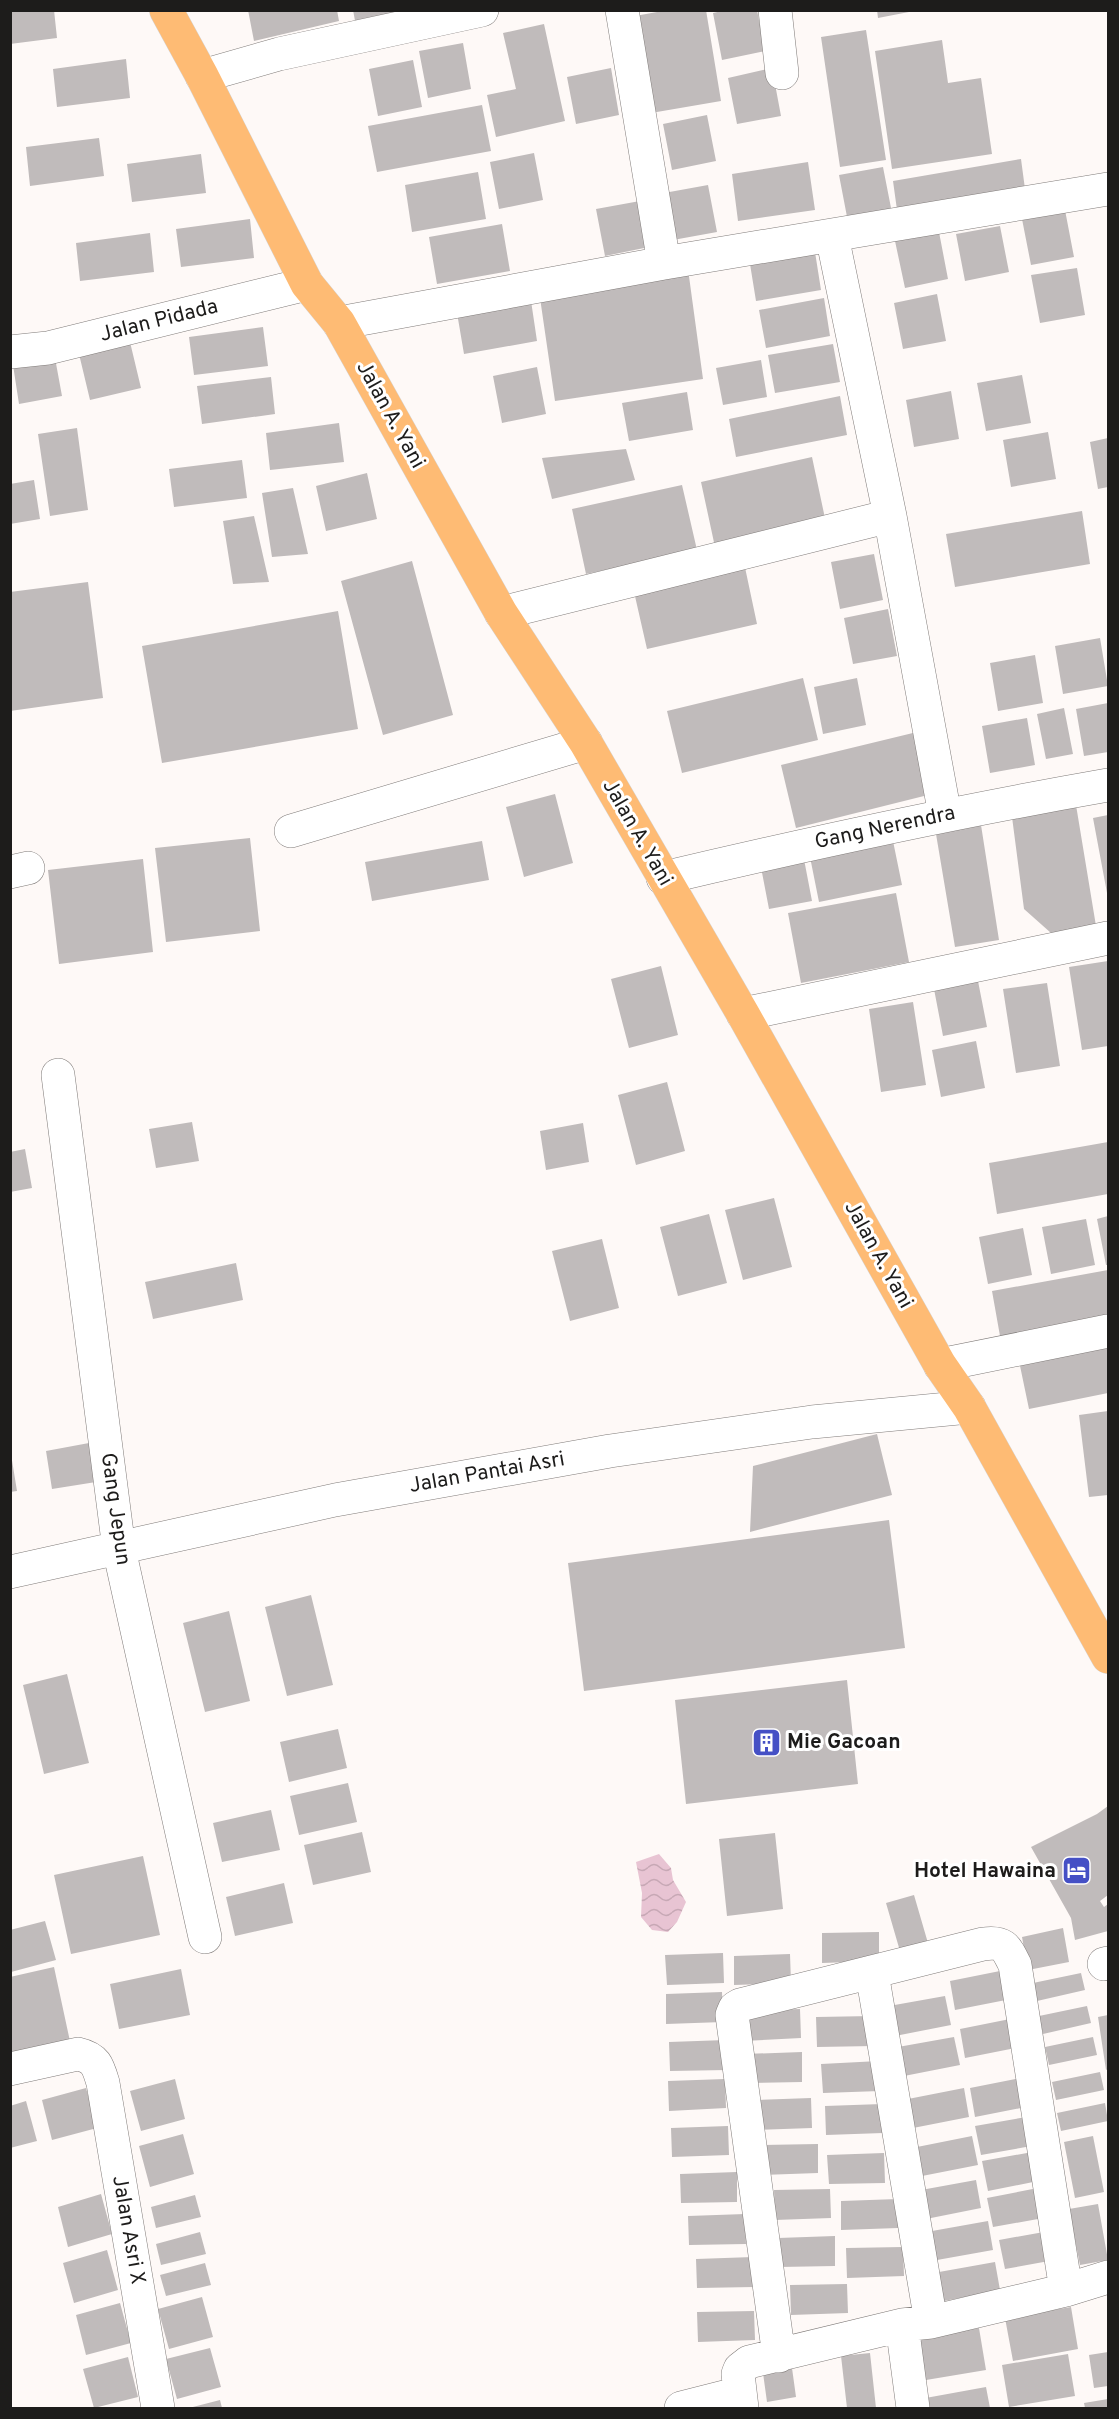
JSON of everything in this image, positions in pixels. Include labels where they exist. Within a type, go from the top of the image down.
[{"type":"highway","name":"Jalan A. Yani","points":[[166,10],[202,76],[307,284],[339,323],[501,613],[586,743],[743,1014],[940,1365],[969,1407],[1108,1657]]},
{"type":"street","points":[[202,76],[279,54],[482,10]]},
{"type":"street","points":[[622,10],[664,263]]},
{"type":"street","points":[[775,10],[782,73]]},
{"type":"street","points":[[339,323],[664,263],[1108,189]]},
{"type":"street","points":[[832,236],[890,516],[945,815]]},
{"type":"street","name":"Jalan Pidada","points":[[10,352],[48,348],[307,284]]},
{"type":"street","points":[[501,613],[890,516]]},
{"type":"street","points":[[291,831],[586,743]]},
{"type":"street","name":"Gang Nerendra","points":[[663,878],[945,815],[1108,785]]},
{"type":"street","points":[[743,1014],[1108,938]]},
{"type":"street","name":"Gang Jepun","points":[[58,1075],[118,1549],[205,1937]]},
{"type":"street","points":[[940,1365],[1108,1331]]},
{"type":"street","name":"Jalan Pantai Asri","points":[[10,1572],[335,1500],[610,1451],[812,1422],[969,1407]]},
{"type":"street","points":[[779,2356],[732,2015],[735,2008],[982,1944],[996,1942],[1007,1949],[1015,1965],[1066,2290]]},
{"type":"street","points":[[872,1973],[916,2324],[913,2409]]},
{"type":"street","name":"Jalan Asri X","points":[[10,2069],[78,2054],[88,2056],[97,2064],[103,2083],[158,2409]]},
{"type":"street","points":[[681,2409],[741,2390],[749,2362],[1066,2290],[1108,2277]]},
{"type":"water","points":[[659,1854],[671,1868],[673,1880],[686,1902],[677,1922],[668,1932],[652,1930],[641,1917],[642,1893],[636,1862]]},
{"type":"building","points":[[10,10],[54,10],[57,38],[10,44]]},
{"type":"building","points":[[248,10],[337,10],[339,21],[254,41]]},
{"type":"building","points":[[353,10],[399,10],[400,18],[356,26]]},
{"type":"building","points":[[668,10],[706,10],[721,101],[651,113],[635,16]]},
{"type":"building","points":[[726,10],[757,10],[765,51],[722,60],[713,13]]},
{"type":"building","points":[[877,10],[909,10],[909,12],[878,18]]},
{"type":"building","points":[[544,24],[565,121],[496,137],[487,95],[516,89],[503,33]]},
{"type":"building","points":[[866,30],[886,160],[840,167],[821,37]]},
{"type":"building","points":[[942,40],[948,83],[981,78],[992,154],[892,169],[875,51]]},
{"type":"building","points":[[463,43],[471,89],[428,98],[419,51]]},
{"type":"building","points":[[126,59],[130,98],[57,107],[53,69]]},
{"type":"building","points":[[413,60],[422,107],[378,116],[369,69]]},
{"type":"building","points":[[611,68],[619,115],[576,124],[567,77]]},
{"type":"building","points":[[772,68],[781,116],[737,124],[728,78]]},
{"type":"building","points":[[482,105],[491,151],[377,172],[368,126]]},
{"type":"building","points":[[707,115],[716,161],[672,170],[663,124]]},
{"type":"building","points":[[99,138],[104,176],[30,186],[26,147]]},
{"type":"building","points":[[534,153],[543,200],[499,209],[490,162]]},
{"type":"building","points":[[201,154],[206,193],[132,202],[127,164]]},
{"type":"building","points":[[1021,159],[1025,189],[897,210],[893,181]]},
{"type":"building","points":[[808,162],[815,210],[738,221],[732,174]]},
{"type":"building","points":[[883,167],[892,213],[848,222],[839,175]]},
{"type":"building","points":[[478,172],[486,219],[412,232],[405,185]]},
{"type":"building","points":[[708,185],[717,232],[673,240],[664,193]]},
{"type":"building","points":[[640,201],[649,247],[605,256],[596,209]]},
{"type":"building","points":[[1065,210],[1074,257],[1031,265],[1022,219]]},
{"type":"building","points":[[250,219],[254,258],[181,267],[176,229]]},
{"type":"building","points":[[502,224],[510,271],[437,284],[429,237]]},
{"type":"building","points":[[1000,226],[1009,272],[965,281],[956,234]]},
{"type":"building","points":[[939,232],[948,279],[905,288],[895,241]]},
{"type":"building","points":[[150,233],[154,272],[80,281],[76,243]]},
{"type":"building","points":[[815,252],[821,290],[756,301],[750,264]]},
{"type":"building","points":[[1077,268],[1085,315],[1040,323],[1031,275]]},
{"type":"building","points":[[688,269],[703,379],[555,401],[539,291]]},
{"type":"building","points":[[530,294],[537,341],[464,354],[456,307]]},
{"type":"building","points":[[937,294],[946,341],[903,349],[894,303]]},
{"type":"building","points":[[824,298],[830,336],[766,348],[759,310]]},
{"type":"building","points":[[263,327],[268,366],[194,375],[189,337]]},
{"type":"building","points":[[130,342],[141,388],[90,400],[79,354]]},
{"type":"building","points":[[833,344],[840,382],[775,393],[768,355]]},
{"type":"building","points":[[55,358],[62,396],[19,404],[13,365]]},
{"type":"building","points":[[761,360],[767,397],[723,405],[716,368]]},
{"type":"building","points":[[537,367],[546,414],[502,423],[493,376]]},
{"type":"building","points":[[1022,375],[1031,423],[986,431],[977,383]]},
{"type":"building","points":[[271,377],[275,414],[202,424],[197,386]]},
{"type":"building","points":[[951,391],[959,439],[914,447],[906,400]]},
{"type":"building","points":[[687,392],[693,430],[629,441],[622,403]]},
{"type":"building","points":[[840,396],[847,435],[736,457],[729,419]]},
{"type":"building","points":[[339,423],[344,462],[270,470],[266,433]]},
{"type":"building","points":[[77,428],[88,510],[50,516],[38,434]]},
{"type":"building","points":[[1048,432],[1056,479],[1011,487],[1003,440]]},
{"type":"building","points":[[1108,438],[1108,487],[1098,489],[1090,442]]},
{"type":"building","points":[[626,449],[635,480],[552,499],[542,458]]},
{"type":"building","points":[[812,457],[826,523],[715,547],[701,482]]},
{"type":"building","points":[[242,460],[247,498],[174,507],[169,469]]},
{"type":"building","points":[[367,473],[377,519],[326,531],[316,486]]},
{"type":"building","points":[[34,480],[40,519],[10,524],[10,484]]},
{"type":"building","points":[[682,485],[697,550],[586,574],[572,509]]},
{"type":"building","points":[[293,488],[308,554],[272,557],[262,493]]},
{"type":"building","points":[[1082,511],[1090,564],[955,587],[946,534]]},
{"type":"building","points":[[254,516],[269,582],[233,584],[223,521]]},
{"type":"building","points":[[874,554],[883,600],[840,609],[831,562]]},
{"type":"building","points":[[743,558],[757,624],[647,649],[632,583]]},
{"type":"building","points":[[412,561],[453,715],[383,735],[341,581]]},
{"type":"building","points":[[88,582],[103,698],[10,711],[10,592]]},
{"type":"building","points":[[888,609],[897,656],[853,664],[844,618]]},
{"type":"building","points":[[338,611],[358,729],[162,763],[142,646]]},
{"type":"building","points":[[1100,638],[1108,686],[1063,694],[1055,646]]},
{"type":"building","points":[[1035,655],[1043,703],[998,711],[990,663]]},
{"type":"building","points":[[803,678],[818,740],[682,773],[667,711]]},
{"type":"building","points":[[857,678],[866,725],[823,734],[814,687]]},
{"type":"building","points":[[1108,703],[1108,752],[1084,756],[1076,709]]},
{"type":"building","points":[[1064,708],[1073,754],[1046,759],[1037,714]]},
{"type":"building","points":[[1027,718],[1035,765],[990,773],[982,726]]},
{"type":"building","points":[[917,732],[932,794],[796,828],[781,765]]},
{"type":"building","points":[[555,794],[573,863],[524,877],[506,807]]},
{"type":"building","points":[[1076,805],[1096,926],[1051,933],[1024,909],[1012,817]]},
{"type":"building","points":[[1108,815],[1108,893],[1107,893],[1093,818]]},
{"type":"building","points":[[981,825],[999,940],[955,947],[936,834]]},
{"type":"building","points":[[250,838],[260,931],[166,942],[155,848]]},
{"type":"building","points":[[482,841],[489,880],[372,901],[365,862]]},
{"type":"building","points":[[893,841],[902,885],[819,902],[810,857]]},
{"type":"building","points":[[803,854],[812,901],[769,909],[760,862]]},
{"type":"building","points":[[143,859],[153,952],[59,964],[48,870]]},
{"type":"building","points":[[896,893],[909,962],[801,983],[788,913]]},
{"type":"building","points":[[1108,961],[1108,1046],[1082,1050],[1069,967]]},
{"type":"building","points":[[661,966],[678,1035],[629,1048],[611,979]]},
{"type":"building","points":[[978,981],[987,1027],[943,1036],[934,989]]},
{"type":"building","points":[[1047,983],[1060,1066],[1016,1073],[1003,989]]},
{"type":"building","points":[[913,1002],[926,1085],[881,1092],[869,1009]]},
{"type":"building","points":[[976,1041],[985,1088],[941,1097],[932,1050]]},
{"type":"building","points":[[667,1082],[685,1151],[636,1165],[618,1095]]},
{"type":"building","points":[[192,1122],[199,1161],[156,1168],[149,1129]]},
{"type":"building","points":[[583,1123],[589,1162],[546,1170],[540,1131]]},
{"type":"building","points":[[1108,1142],[1108,1194],[997,1214],[989,1163]]},
{"type":"building","points":[[25,1149],[32,1188],[10,1192],[10,1152]]},
{"type":"building","points":[[774,1198],[792,1267],[743,1280],[725,1210]]},
{"type":"building","points":[[709,1214],[727,1283],[678,1296],[660,1227]]},
{"type":"building","points":[[1108,1216],[1108,1265],[1106,1265],[1097,1219]]},
{"type":"building","points":[[1086,1219],[1095,1265],[1051,1274],[1042,1227]]},
{"type":"building","points":[[1023,1228],[1032,1275],[988,1284],[979,1237]]},
{"type":"building","points":[[602,1239],[619,1308],[570,1321],[552,1251]]},
{"type":"building","points":[[236,1263],[243,1300],[153,1319],[145,1282]]},
{"type":"building","points":[[1108,1270],[1108,1317],[1000,1336],[992,1291]]},
{"type":"building","points":[[1108,1343],[1108,1393],[1029,1409],[1019,1361]]},
{"type":"building","points":[[1108,1411],[1108,1495],[1089,1497],[1079,1415]]},
{"type":"building","points":[[877,1434],[892,1495],[750,1532],[753,1466]]},
{"type":"building","points":[[89,1443],[96,1482],[52,1489],[46,1451]]},
{"type":"building","points":[[10,1448],[17,1491],[10,1492]]},
{"type":"building","points":[[889,1520],[905,1648],[584,1691],[568,1563]]},
{"type":"building","points":[[311,1595],[333,1685],[287,1696],[265,1607]]},
{"type":"building","points":[[229,1611],[250,1701],[205,1712],[183,1623]]},
{"type":"building","points":[[67,1674],[89,1763],[44,1774],[23,1685]]},
{"type":"building","name":"Mie Gacoan","points":[[847,1680],[858,1784],[686,1804],[675,1700]]},
{"type":"building","points":[[338,1729],[347,1768],[289,1782],[280,1742]]},
{"type":"building","points":[[348,1783],[357,1822],[299,1835],[290,1796]]},
{"type":"building","name":"Hotel Hawaina","points":[[1108,1806],[1108,1895],[1100,1901],[1104,1907],[1108,1904],[1108,1931],[1075,1940],[1071,1918],[1031,1847],[1097,1814]]},
{"type":"building","points":[[271,1810],[280,1850],[222,1862],[213,1823]]},
{"type":"building","points":[[362,1832],[371,1872],[313,1885],[304,1845]]},
{"type":"building","points":[[775,1833],[783,1909],[727,1916],[719,1839]]},
{"type":"building","points":[[143,1856],[160,1935],[71,1954],[54,1875]]},
{"type":"building","points":[[284,1883],[293,1923],[235,1936],[226,1897]]},
{"type":"building","points":[[914,1895],[930,1950],[902,1958],[886,1903]]},
{"type":"building","points":[[45,1921],[56,1960],[11,1972],[10,1930]]},
{"type":"building","points":[[1063,1928],[1069,1962],[1028,1970],[1022,1937]]},
{"type":"building","points":[[879,1932],[879,1961],[822,1963],[822,1933]]},
{"type":"building","points":[[723,1953],[724,1983],[667,1985],[665,1955]]},
{"type":"building","points":[[790,1954],[791,1983],[734,1985],[734,1956]]},
{"type":"building","points":[[54,1967],[71,2046],[10,2060],[10,1977]]},
{"type":"building","points":[[181,1969],[190,2015],[119,2029],[110,1984]]},
{"type":"building","points":[[1005,1970],[1011,1999],[955,2010],[950,1981]]},
{"type":"building","points":[[1081,1973],[1085,1990],[1037,2001],[1033,1983]]},
{"type":"building","points":[[722,1992],[723,2022],[666,2024],[666,1994]]},
{"type":"building","points":[[945,1996],[951,2025],[895,2036],[889,2006]]},
{"type":"building","points":[[1087,2006],[1091,2023],[1043,2034],[1039,2016]]},
{"type":"building","points":[[800,2009],[801,2038],[743,2041],[743,2011]]},
{"type":"building","points":[[1108,2015],[1108,2069],[1106,2070],[1098,2017]]},
{"type":"building","points":[[873,2016],[874,2046],[817,2047],[816,2017]]},
{"type":"building","points":[[1015,2018],[1020,2047],[965,2058],[960,2029]]},
{"type":"building","points":[[954,2037],[960,2065],[904,2076],[898,2047]]},
{"type":"building","points":[[1093,2037],[1097,2055],[1049,2065],[1045,2047]]},
{"type":"building","points":[[726,2040],[727,2070],[670,2071],[669,2042]]},
{"type":"building","points":[[802,2052],[802,2082],[745,2083],[745,2054]]},
{"type":"building","points":[[879,2061],[880,2091],[823,2093],[821,2064]]},
{"type":"building","points":[[1100,2072],[1104,2090],[1056,2100],[1052,2082]]},
{"type":"building","points":[[1025,2077],[1031,2106],[975,2117],[970,2088]]},
{"type":"building","points":[[175,2079],[185,2119],[141,2131],[130,2091]]},
{"type":"building","points":[[725,2079],[726,2108],[669,2111],[668,2081]]},
{"type":"building","points":[[86,2088],[97,2128],[52,2140],[42,2100]]},
{"type":"building","points":[[964,2088],[969,2117],[913,2128],[908,2099]]},
{"type":"building","points":[[811,2098],[812,2128],[755,2130],[754,2100]]},
{"type":"building","points":[[26,2101],[37,2141],[10,2148],[10,2106]]},
{"type":"building","points":[[1105,2103],[1108,2121],[1061,2131],[1057,2113]]},
{"type":"building","points":[[882,2104],[883,2133],[826,2135],[825,2106]]},
{"type":"building","points":[[1032,2116],[1037,2145],[981,2155],[975,2126]]},
{"type":"building","points":[[728,2126],[729,2155],[672,2157],[671,2128]]},
{"type":"building","points":[[183,2134],[194,2174],[150,2187],[139,2146]]},
{"type":"building","points":[[972,2136],[978,2165],[922,2176],[917,2147]]},
{"type":"building","points":[[1093,2136],[1104,2192],[1075,2198],[1064,2142]]},
{"type":"building","points":[[818,2144],[818,2173],[761,2175],[761,2145]]},
{"type":"building","points":[[1038,2151],[1043,2180],[988,2191],[982,2161]]},
{"type":"building","points":[[884,2153],[885,2183],[829,2184],[827,2155]]},
{"type":"building","points":[[737,2172],[737,2202],[681,2203],[680,2174]]},
{"type":"building","points":[[976,2180],[981,2208],[926,2219],[921,2190]]},
{"type":"building","points":[[1043,2187],[1049,2217],[993,2227],[987,2198]]},
{"type":"building","points":[[830,2189],[831,2218],[775,2220],[774,2190]]},
{"type":"building","points":[[101,2194],[112,2234],[68,2247],[58,2207]]},
{"type":"building","points":[[195,2195],[201,2217],[156,2228],[151,2207]]},
{"type":"building","points":[[898,2199],[898,2228],[841,2230],[841,2201]]},
{"type":"building","points":[[1098,2204],[1108,2260],[1080,2265],[1069,2209]]},
{"type":"building","points":[[745,2214],[746,2244],[689,2245],[688,2216]]},
{"type":"building","points":[[988,2221],[993,2250],[937,2260],[932,2231]]},
{"type":"building","points":[[1055,2230],[1060,2259],[1005,2269],[999,2240]]},
{"type":"building","points":[[200,2232],[206,2254],[161,2265],[156,2244]]},
{"type":"building","points":[[835,2236],[835,2266],[779,2267],[778,2238]]},
{"type":"building","points":[[903,2247],[904,2276],[847,2278],[846,2248]]},
{"type":"building","points":[[107,2250],[118,2290],[74,2303],[63,2263]]},
{"type":"building","points":[[753,2257],[754,2287],[697,2288],[696,2259]]},
{"type":"building","points":[[995,2262],[1000,2290],[944,2301],[939,2272]]},
{"type":"building","points":[[205,2263],[211,2285],[166,2296],[160,2275]]},
{"type":"building","points":[[847,2284],[848,2313],[791,2315],[790,2285]]},
{"type":"building","points":[[202,2297],[213,2337],[169,2349],[158,2309]]},
{"type":"building","points":[[120,2303],[131,2343],[86,2355],[76,2315]]},
{"type":"building","points":[[1071,2307],[1078,2349],[1013,2361],[1005,2318]]},
{"type":"building","points":[[754,2311],[755,2340],[698,2342],[697,2312]]},
{"type":"building","points":[[979,2328],[986,2370],[920,2381],[913,2340]]},
{"type":"building","points":[[210,2348],[221,2387],[177,2399],[166,2359]]},
{"type":"building","points":[[1108,2352],[1108,2386],[1094,2388],[1089,2355]]},
{"type":"building","points":[[870,2353],[876,2408],[847,2408],[841,2356]]},
{"type":"building","points":[[1068,2354],[1075,2396],[1009,2407],[1002,2365]]},
{"type":"building","points":[[128,2357],[138,2397],[94,2408],[83,2369]]},
{"type":"building","points":[[792,2368],[796,2397],[767,2402],[763,2373]]},
{"type":"building","points":[[986,2387],[990,2408],[922,2408],[920,2399]]},
{"type":"building","points":[[1108,2399],[1108,2408],[1085,2408],[1084,2403]]},
{"type":"building","points":[[220,2400],[222,2408],[189,2408]]},
{"type":"place","name":"Mie Gacoan","points":[[766,1742]]},
{"type":"place","name":"Hotel Hawaina","points":[[1077,1871]]}]
